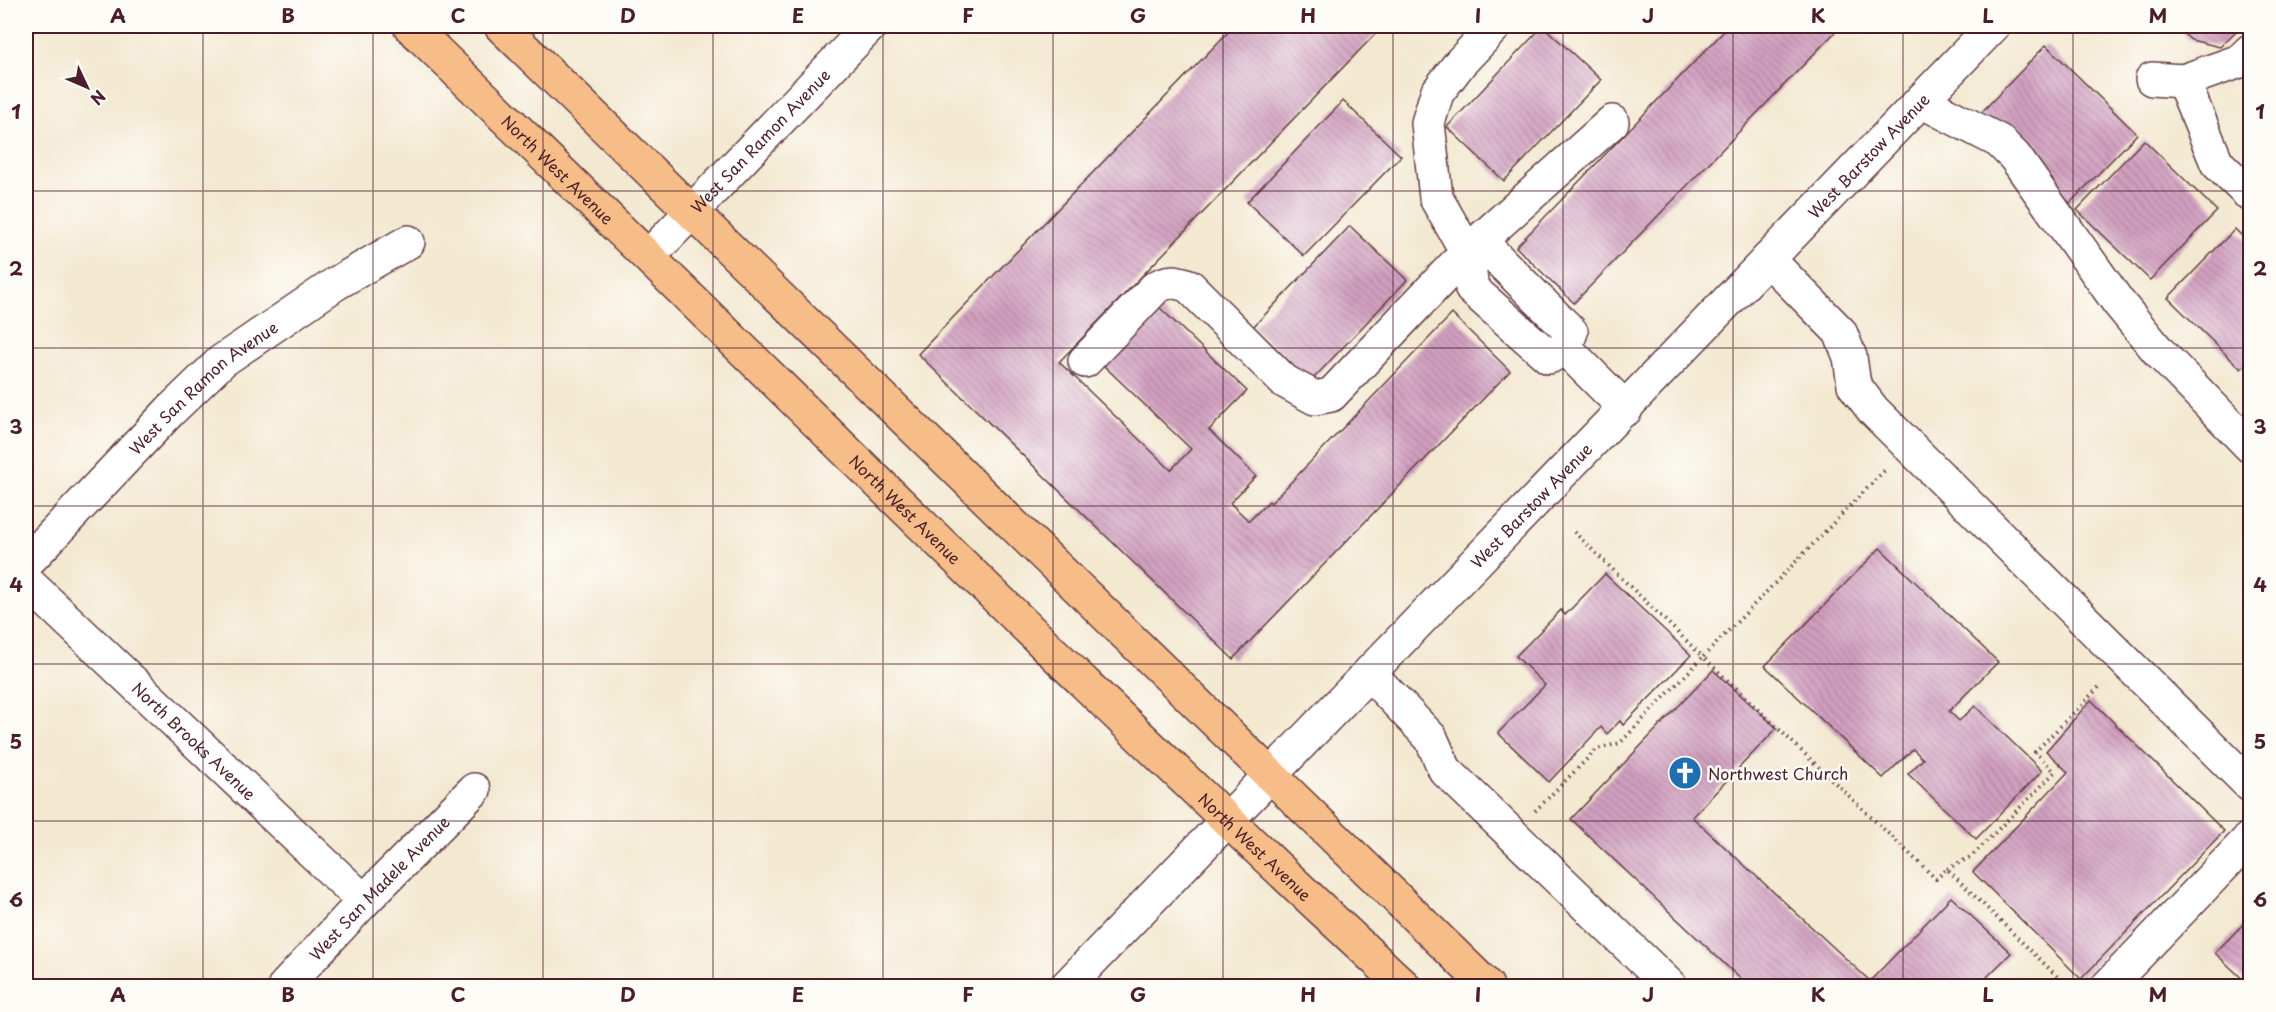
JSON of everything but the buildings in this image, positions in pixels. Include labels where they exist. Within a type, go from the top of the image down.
[{"type":"main road","name":"North West Avenue","points":[[410,26],[649,256],[1227,823],[1404,987]]},
{"type":"main road","points":[[501,26],[1487,987]]},
{"type":"street","name":"West San Ramon Avenue","points":[[649,256],[870,26]]},
{"type":"street","points":[[1467,252],[1436,198],[1428,123],[1437,93],[1460,63],[1495,26]]},
{"type":"street","name":"West Barstow Avenue","points":[[1067,987],[1371,675],[1993,26]]},
{"type":"street","points":[[2250,51],[2240,61],[2167,80],[2217,163],[2250,195]]},
{"type":"street","points":[[1921,101],[1999,141],[2015,157],[2118,302],[2159,352],[2250,446]]},
{"type":"street","points":[[1085,361],[1155,288],[1165,282],[1174,281],[1189,286],[1284,381],[1315,398],[1331,395],[1467,252],[1612,122]]},
{"type":"street","name":"West San Ramon Avenue","points":[[26,563],[222,361],[276,321],[335,284],[408,243]]},
{"type":"street","points":[[1467,252],[1491,252],[1571,332],[1565,348],[1626,409]]},
{"type":"street","points":[[1768,260],[1840,332],[1850,357],[1854,385],[1873,410],[2125,661],[2249,780]]},
{"type":"street","name":"North Brooks Avenue","points":[[26,581],[364,901]]},
{"type":"street","points":[[1371,675],[1431,738],[1445,770],[1670,987]]},
{"type":"street","name":"West San Madele Avenue","points":[[285,987],[364,901],[474,790]]},
{"type":"street","points":[[2108,987],[2250,838]]},
{"type":"path","points":[[1511,834],[1597,749],[1620,743],[1909,447]]},
{"type":"path","points":[[1574,532],[1936,879],[1947,869],[1972,856],[2055,772],[2035,752],[2125,661]]},
{"type":"path","points":[[1947,869],[2067,987]]},
{"type":"place","name":"Northwest Church","points":[[1685,773]]}]
